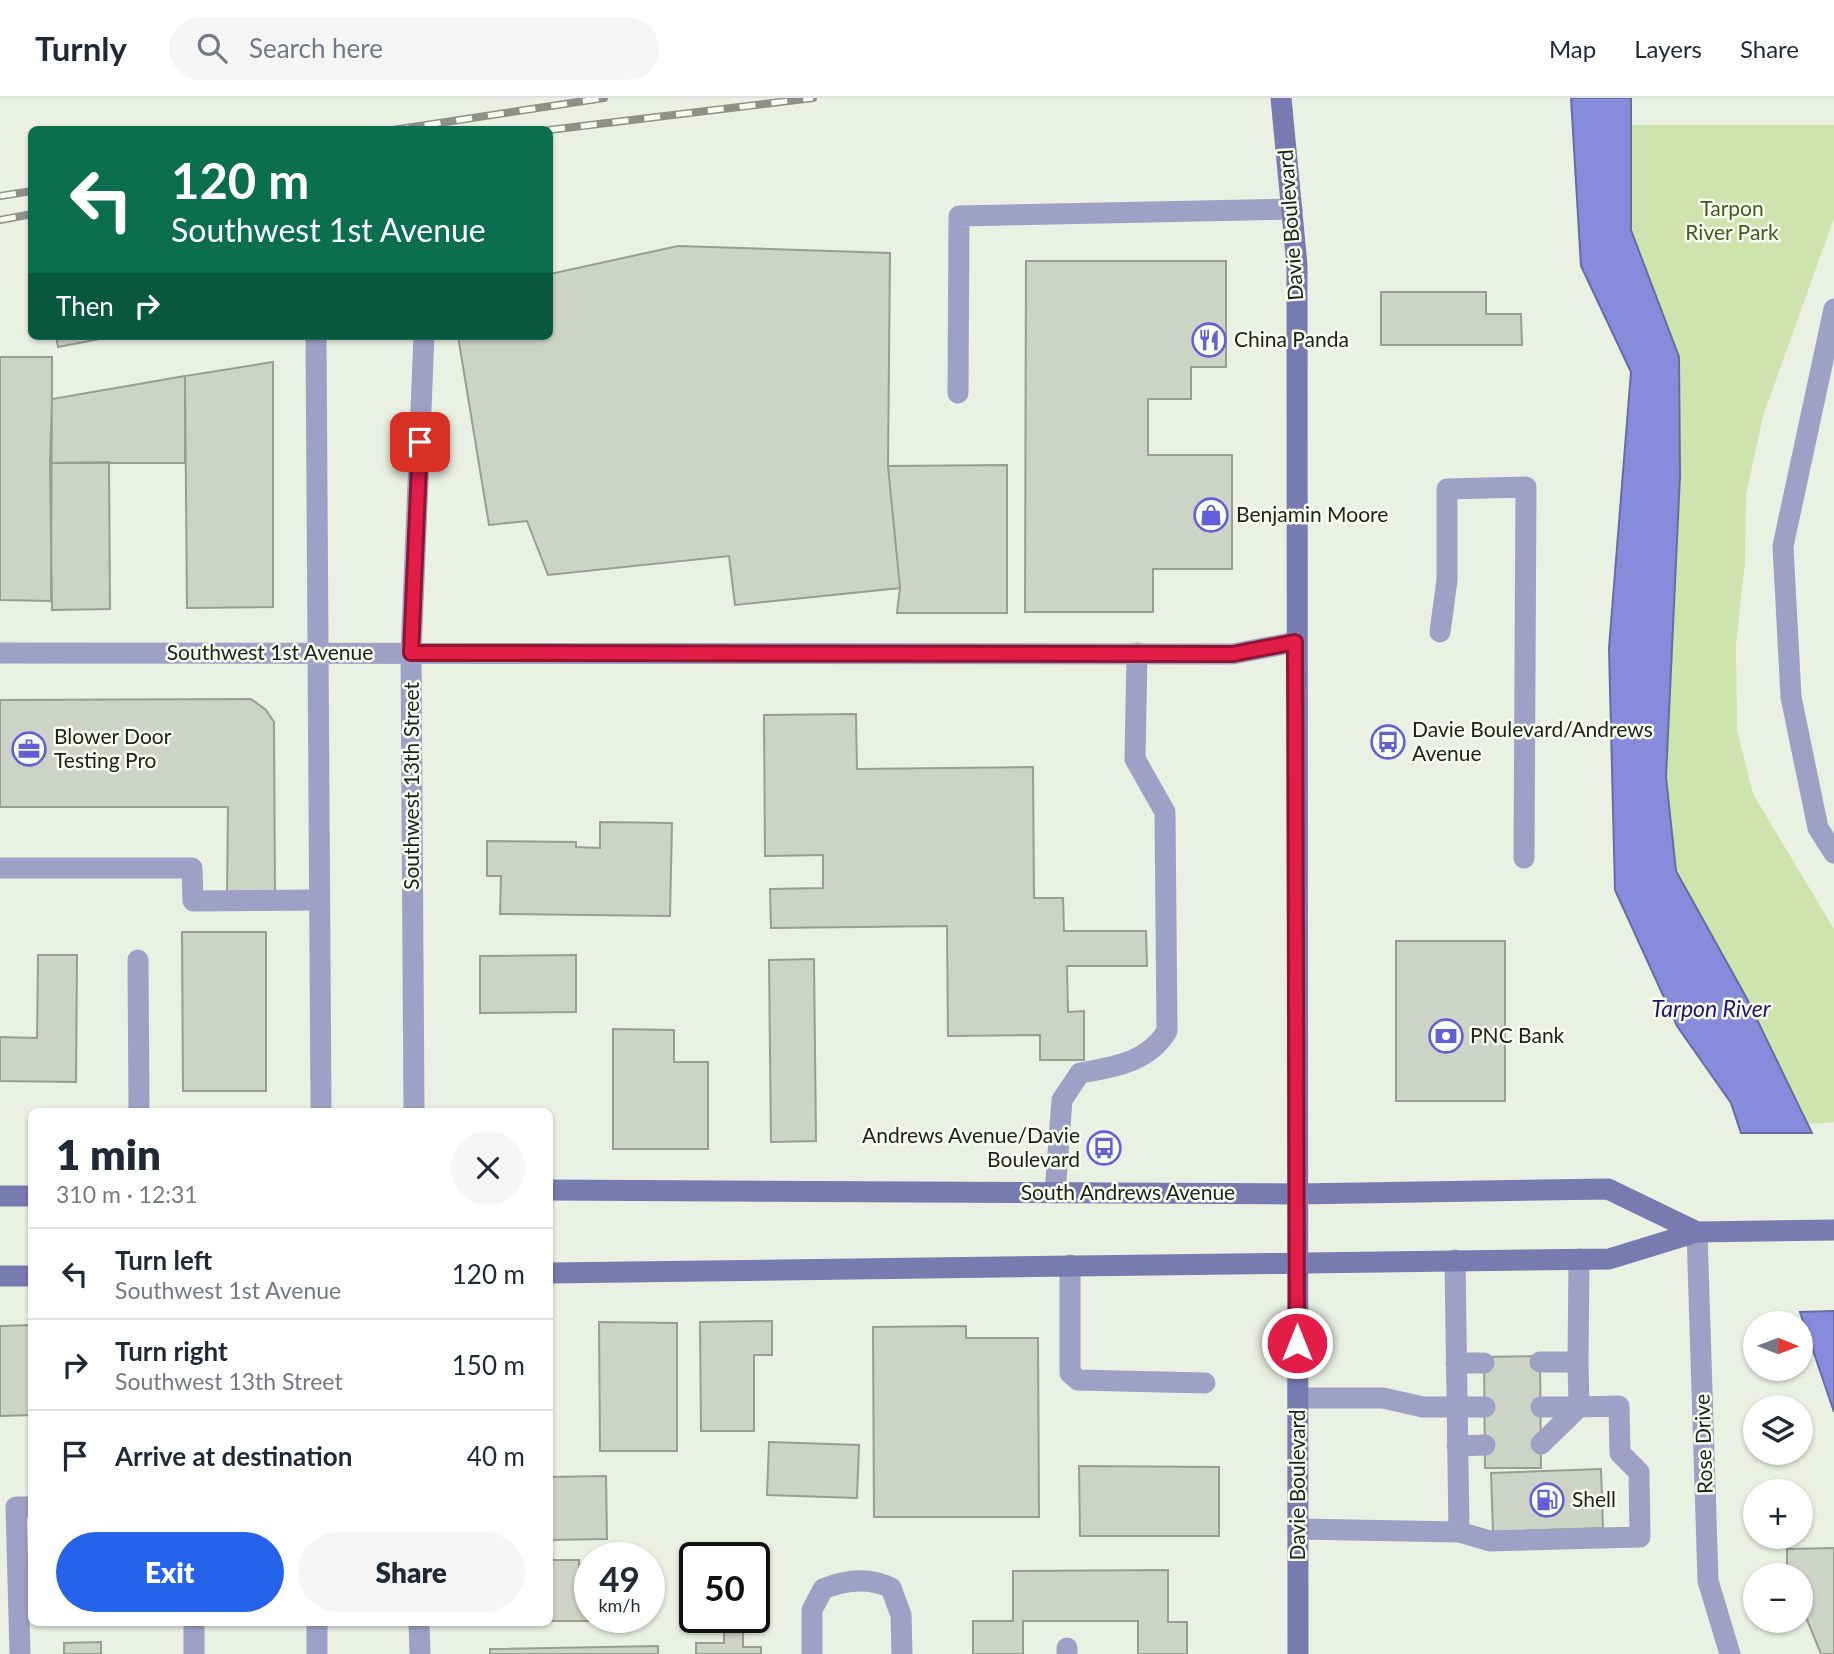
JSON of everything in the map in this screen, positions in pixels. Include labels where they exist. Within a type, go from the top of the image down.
[{"type":"main road","name":"Davie Boulevard","points":[[1281,98],[1297,265],[1295,642],[1298,1654]]},
{"type":"main road","name":"South Andrews Avenue","points":[[553,1190],[1297,1194],[1608,1189],[1697,1231]]},
{"type":"main road","points":[[0,1196],[28,1196]]},
{"type":"main road","name":"South Andrews Avenue","points":[[553,1273],[1297,1261],[1609,1259],[1697,1231],[1834,1230]]},
{"type":"main road","points":[[0,1276],[28,1276]]},
{"type":"street","points":[[958,393],[959,216],[1292,209]]},
{"type":"street","points":[[1834,309],[1783,546],[1791,697],[1818,828],[1834,853]]},
{"type":"street","points":[[316,340],[321,1108]]},
{"type":"street","name":"Southwest 13th Street","points":[[414,1108],[411,653],[424,340]]},
{"type":"street","points":[[1440,632],[1447,580],[1447,489],[1526,487],[1524,858]]},
{"type":"street","name":"Southwest 1st Avenue","points":[[0,653],[1233,654],[1295,642]]},
{"type":"street","points":[[1055,1193],[1062,1100],[1080,1073],[1123,1065],[1158,1047],[1167,1031],[1165,811],[1135,759],[1137,653]]},
{"type":"street","points":[[0,867],[192,868],[193,901],[319,900]]},
{"type":"street","points":[[138,960],[139,1108]]},
{"type":"street","name":"Rose Drive","points":[[1697,1231],[1708,1581],[1730,1654]]},
{"type":"street","points":[[1541,1444],[1579,1407],[1579,1259]]},
{"type":"street","points":[[1455,1260],[1459,1532]]},
{"type":"street","points":[[1070,1265],[1070,1373],[1078,1380],[1205,1383]]},
{"type":"street","points":[[1540,1362],[1578,1362]]},
{"type":"street","points":[[1456,1363],[1484,1363]]},
{"type":"street","points":[[1298,1398],[1383,1398],[1423,1407],[1485,1408]]},
{"type":"street","points":[[1298,1529],[1459,1532],[1490,1541],[1640,1536],[1639,1472],[1619,1452],[1619,1406],[1541,1407]]},
{"type":"street","points":[[1457,1446],[1485,1445]]},
{"type":"street","points":[[20,1654],[16,1507],[28,1507]]},
{"type":"street","points":[[812,1654],[812,1610],[823,1589],[841,1582],[878,1582],[891,1588],[901,1615],[902,1654]]},
{"type":"street","points":[[194,1626],[194,1654]]},
{"type":"street","points":[[317,1626],[317,1654]]},
{"type":"street","points":[[419,1626],[420,1654]]},
{"type":"green space","name":"Tarpon River Park","points":[[1631,125],[1834,125],[1834,218],[1763,416],[1746,495],[1745,562],[1736,645],[1737,730],[1753,794],[1834,929],[1834,1122],[1809,1124],[1746,997],[1676,871],[1666,777],[1680,476],[1679,357],[1631,230]]},
{"type":"water","name":"Tarpon River","points":[[1571,98],[1631,98],[1631,230],[1679,357],[1680,476],[1666,777],[1676,871],[1746,997],[1812,1133],[1741,1133],[1731,1103],[1677,1026],[1615,890],[1609,648],[1631,372],[1581,266]]},
{"type":"water","points":[[1834,1311],[1834,1412],[1813,1350],[1813,1312]]},
{"type":"building","points":[[678,246],[890,253],[888,466],[900,588],[735,605],[729,556],[548,575],[527,521],[489,525],[459,340],[553,340],[553,273]]},
{"type":"building","points":[[1026,261],[1226,261],[1226,367],[1191,367],[1191,399],[1148,399],[1148,455],[1232,455],[1232,569],[1153,569],[1153,612],[1025,612]]},
{"type":"building","points":[[1381,292],[1486,292],[1486,314],[1521,314],[1522,345],[1381,345]]},
{"type":"building","points":[[57,340],[94,340],[58,347]]},
{"type":"building","points":[[0,357],[52,357],[51,601],[0,600]]},
{"type":"building","points":[[273,362],[273,607],[187,608],[185,376]]},
{"type":"building","points":[[185,376],[185,463],[50,463],[52,399]]},
{"type":"building","points":[[109,462],[110,609],[52,610],[50,463]]},
{"type":"building","points":[[1007,465],[1007,613],[897,613],[900,588],[888,466]]},
{"type":"building","points":[[251,699],[266,710],[274,722],[275,894],[227,895],[228,807],[0,807],[0,700]]},
{"type":"building","points":[[856,714],[857,769],[1033,767],[1034,898],[1063,898],[1064,931],[1146,931],[1147,966],[1067,966],[1068,1012],[1084,1011],[1084,1060],[1040,1060],[1040,1035],[948,1036],[947,926],[771,928],[770,889],[823,888],[823,855],[765,856],[764,715]]},
{"type":"building","points":[[600,822],[672,823],[670,916],[500,914],[501,876],[487,876],[487,841],[576,842],[576,847],[600,848]]},
{"type":"building","points":[[182,932],[266,932],[266,1091],[183,1091]]},
{"type":"building","points":[[1396,941],[1505,941],[1505,1101],[1396,1101]]},
{"type":"building","points":[[38,955],[77,955],[76,1082],[0,1081],[0,1037],[37,1038]]},
{"type":"building","points":[[576,955],[576,1012],[480,1013],[480,956]]},
{"type":"building","points":[[814,959],[816,1141],[771,1142],[769,960]]},
{"type":"building","points":[[613,1029],[674,1030],[674,1062],[708,1062],[708,1149],[613,1149]]},
{"type":"building","points":[[772,1321],[772,1355],[754,1355],[754,1431],[701,1431],[700,1322]]},
{"type":"building","points":[[599,1322],[677,1323],[677,1451],[600,1451]]},
{"type":"building","points":[[28,1325],[28,1415],[0,1416],[0,1326]]},
{"type":"building","points":[[966,1326],[966,1338],[1038,1338],[1039,1517],[874,1517],[873,1327]]},
{"type":"building","points":[[1540,1356],[1541,1468],[1485,1468],[1484,1357]]},
{"type":"building","points":[[769,1442],[859,1445],[857,1498],[767,1495]]},
{"type":"building","points":[[1079,1466],[1219,1467],[1219,1536],[1080,1536]]},
{"type":"building","name":"Shell","points":[[1601,1469],[1603,1528],[1493,1532],[1491,1473]]},
{"type":"building","points":[[606,1476],[607,1539],[553,1540],[553,1477]]},
{"type":"building","points":[[1834,1548],[1834,1654],[1821,1654],[1812,1633],[1813,1563],[1787,1563],[1787,1549]]},
{"type":"building","points":[[553,1560],[574,1560],[574,1621],[553,1621]]},
{"type":"building","points":[[1168,1570],[1168,1622],[1187,1622],[1187,1654],[1138,1654],[1138,1621],[1023,1621],[1023,1654],[973,1654],[973,1621],[1013,1621],[1013,1571]]},
{"type":"building","points":[[724,1633],[743,1633],[743,1647],[761,1647],[761,1654],[696,1654],[696,1643],[724,1643]]},
{"type":"building","points":[[101,1642],[101,1654],[64,1654],[64,1643]]},
{"type":"building","points":[[658,1646],[658,1654],[490,1654],[490,1649]]},
{"type":"railway","points":[[419,126],[604,98]]},
{"type":"railway","points":[[553,130],[813,98]]},
{"type":"railway","points":[[0,196],[28,192]]},
{"type":"railway","points":[[0,220],[28,215]]},
{"type":"place","name":"China Panda","points":[[1209,340]]},
{"type":"place","name":"Benjamin Moore","points":[[1211,515]]},
{"type":"place","name":"Davie Boulevard/Andrews Avenue","points":[[1388,742]]},
{"type":"place","name":"Blower Door Testing Pro","points":[[29,749]]},
{"type":"place","name":"PNC Bank","points":[[1446,1036]]},
{"type":"place","name":"Andrews Avenue/Davie Boulevard","points":[[1104,1148]]},
{"type":"place","name":"Shell","points":[[1547,1500]]},
{"type":"route","points":[[420,442],[411,653],[1233,654],[1295,642],[1297,1343]]}]
